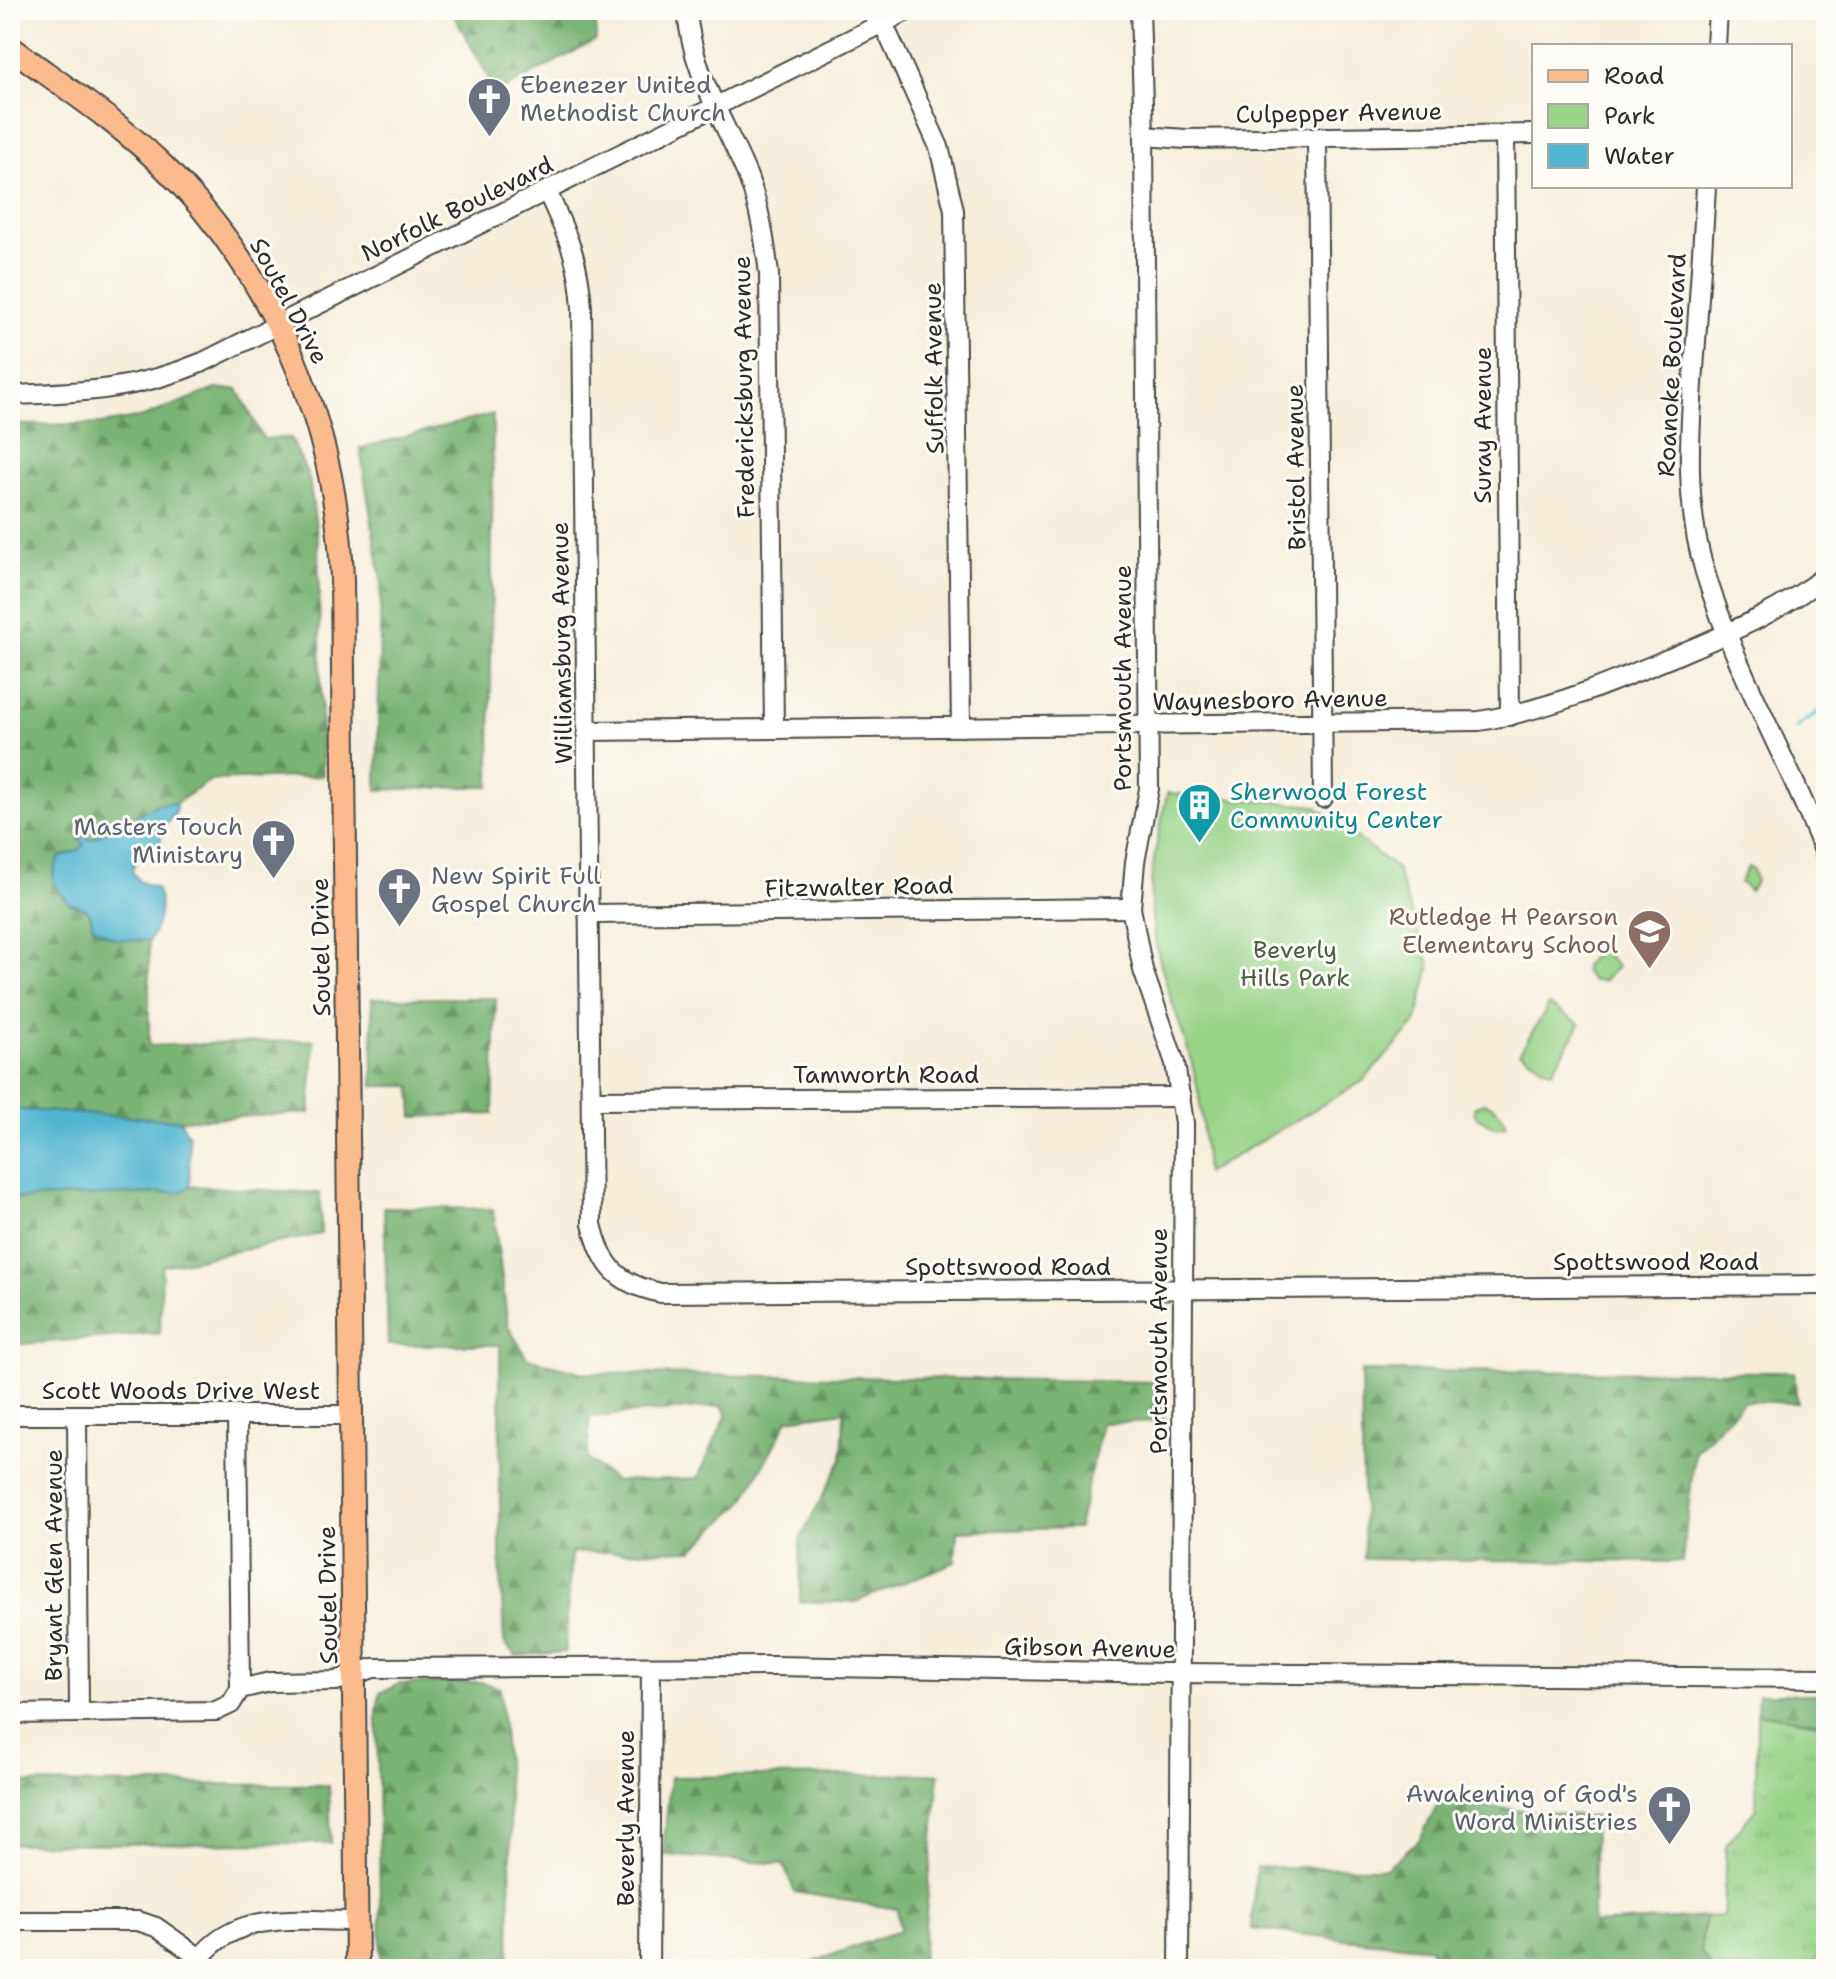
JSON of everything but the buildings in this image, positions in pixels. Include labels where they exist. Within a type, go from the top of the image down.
[{"type":"main road","name":"Soutel Drive","points":[[10,47],[123,131],[158,162],[220,232],[251,275],[301,375],[320,430],[335,492],[341,544],[357,1969]]},
{"type":"street","name":"Fredericksburg Avenue","points":[[687,10],[697,67],[749,179],[759,213],[769,274],[774,729]]},
{"type":"street","name":"Norfolk Boulevard","points":[[10,395],[81,393],[149,382],[203,362],[909,10]]},
{"type":"street","name":"Portsmouth Avenue","points":[[1140,10],[1150,726],[1149,789],[1135,862],[1131,908],[1143,970],[1175,1063],[1184,1123],[1179,1969]]},
{"type":"street","points":[[1716,44],[1718,10]]},
{"type":"street","name":"Suffolk Avenue","points":[[883,23],[939,147],[954,210],[961,727]]},
{"type":"street","name":"Suray Avenue","points":[[1505,134],[1510,716]]},
{"type":"street","name":"Culpepper Avenue","points":[[1144,136],[1186,139],[1532,134]]},
{"type":"street","name":"Bristol Avenue","points":[[1317,136],[1323,798]]},
{"type":"street","name":"Roanoke Boulevard","points":[[1706,188],[1689,476],[1698,544],[1727,634],[1822,835],[1826,856]]},
{"type":"street","name":"Williamsburg Avenue","points":[[547,191],[571,241],[581,285],[591,1100]]},
{"type":"street","name":"Waynesboro Avenue","points":[[587,731],[1450,723],[1510,716],[1586,694],[1727,634],[1782,607],[1826,575]]},
{"type":"street","name":"Fitzwalter Road","points":[[588,914],[1131,908]]},
{"type":"street","name":"Tamworth Road","points":[[591,1100],[1181,1097]]},
{"type":"street","name":"Spottswood Road","points":[[591,1100],[592,1224],[596,1243],[611,1270],[624,1281],[640,1289],[661,1293],[1826,1285]]},
{"type":"street","name":"Scott Woods Drive West","points":[[10,1415],[352,1415]]},
{"type":"street","name":"Bryant Glen Avenue","points":[[77,1416],[79,1713]]},
{"type":"street","points":[[10,1714],[216,1711],[231,1704],[240,1689],[237,1416]]},
{"type":"street","name":"Gibson Avenue","points":[[240,1689],[270,1682],[336,1681],[373,1668],[774,1666],[1826,1678]]},
{"type":"street","name":"Beverly Avenue","points":[[649,1969],[651,1667]]},
{"type":"street","points":[[10,1921],[138,1921],[156,1927],[197,1963],[213,1944],[243,1926],[263,1922],[357,1921]]},
{"type":"green space","points":[[451,10],[595,10],[596,40],[497,93]]},
{"type":"green space","points":[[215,389],[238,389],[263,439],[291,438],[309,478],[318,542],[323,776],[211,780],[176,803],[158,804],[90,841],[85,836],[85,844],[80,850],[60,857],[83,906],[115,939],[149,941],[149,1046],[314,1040],[310,1113],[180,1120],[10,1109],[10,425],[102,424],[143,417]]},
{"type":"green space","points":[[493,414],[490,786],[377,790],[381,580],[360,448]]},
{"type":"green space","name":"Beverly Hills Park","points":[[1167,793],[1316,806],[1396,868],[1430,966],[1416,1023],[1363,1081],[1206,1173],[1195,1077],[1161,964],[1153,924],[1152,876]]},
{"type":"green space","points":[[1748,867],[1753,869],[1756,882],[1750,891],[1740,882]]},
{"type":"green space","points":[[1603,949],[1617,967],[1603,981],[1592,981],[1584,966]]},
{"type":"green space","points":[[372,998],[496,998],[493,1114],[413,1117],[411,1086],[373,1086]]},
{"type":"green space","points":[[1549,1005],[1580,1024],[1552,1072],[1520,1052]]},
{"type":"green space","points":[[1484,1103],[1498,1111],[1506,1125],[1496,1128],[1477,1117],[1475,1106]]},
{"type":"green space","points":[[190,1186],[320,1193],[321,1234],[162,1266],[160,1333],[10,1345],[10,1199],[181,1192]]},
{"type":"green space","points":[[384,1207],[493,1209],[508,1326],[527,1358],[584,1373],[1164,1382],[1164,1421],[1102,1423],[1078,1528],[957,1531],[955,1562],[855,1602],[800,1602],[800,1540],[842,1459],[844,1411],[788,1419],[744,1501],[693,1550],[571,1553],[565,1652],[516,1656],[504,1642],[500,1560],[500,1345],[388,1345]],"holes":[[[722,1406],[727,1414],[698,1478],[615,1481],[587,1459],[590,1417]]]},
{"type":"green space","points":[[1361,1371],[1794,1372],[1797,1403],[1744,1401],[1695,1452],[1682,1562],[1364,1559]]},
{"type":"green space","points":[[480,1682],[500,1688],[511,1833],[509,1969],[381,1969],[377,1709],[380,1693],[399,1684]]},
{"type":"green space","points":[[1758,1694],[1826,1694],[1826,1724],[1757,1713]]},
{"type":"green space","points":[[1757,1713],[1826,1724],[1826,1946],[1809,1969],[1713,1969],[1700,1952],[1705,1917],[1723,1916],[1726,1845],[1756,1809]]},
{"type":"green space","points":[[939,1774],[921,1969],[808,1969],[808,1964],[900,1930],[897,1909],[795,1892],[783,1864],[663,1855],[670,1777]]},
{"type":"green space","points":[[10,1783],[329,1785],[331,1843],[10,1844]]},
{"type":"green space","points":[[1439,1802],[1595,1817],[1593,1924],[1705,1917],[1700,1952],[1713,1969],[1431,1969],[1431,1948],[1251,1929],[1256,1867],[1386,1868],[1420,1839]]},
{"type":"water","points":[[176,803],[175,814],[162,828],[160,845],[140,857],[132,871],[140,882],[156,888],[160,901],[159,915],[149,941],[115,939],[93,927],[87,910],[70,904],[54,883],[54,872],[60,857],[80,850],[84,844],[79,840],[85,835],[90,840],[158,804]]},
{"type":"water","points":[[10,1109],[180,1120],[189,1136],[190,1186],[181,1192],[10,1199]]},
{"type":"waterway","points":[[1796,728],[1826,706]]},
{"type":"place","name":"Ebenezer United Methodist Church","points":[[489,138]]},
{"type":"place","name":"Sherwood Forest Community Center","points":[[1199,845]]},
{"type":"place","name":"Masters Touch Ministary","points":[[274,880]]},
{"type":"place","name":"New Spirit Full Gospel Church","points":[[400,929]]},
{"type":"place","name":"Rutledge H Pearson Elementary School","points":[[1649,970]]},
{"type":"place","name":"Awakening of God's Word Ministries","points":[[1669,1847]]}]
